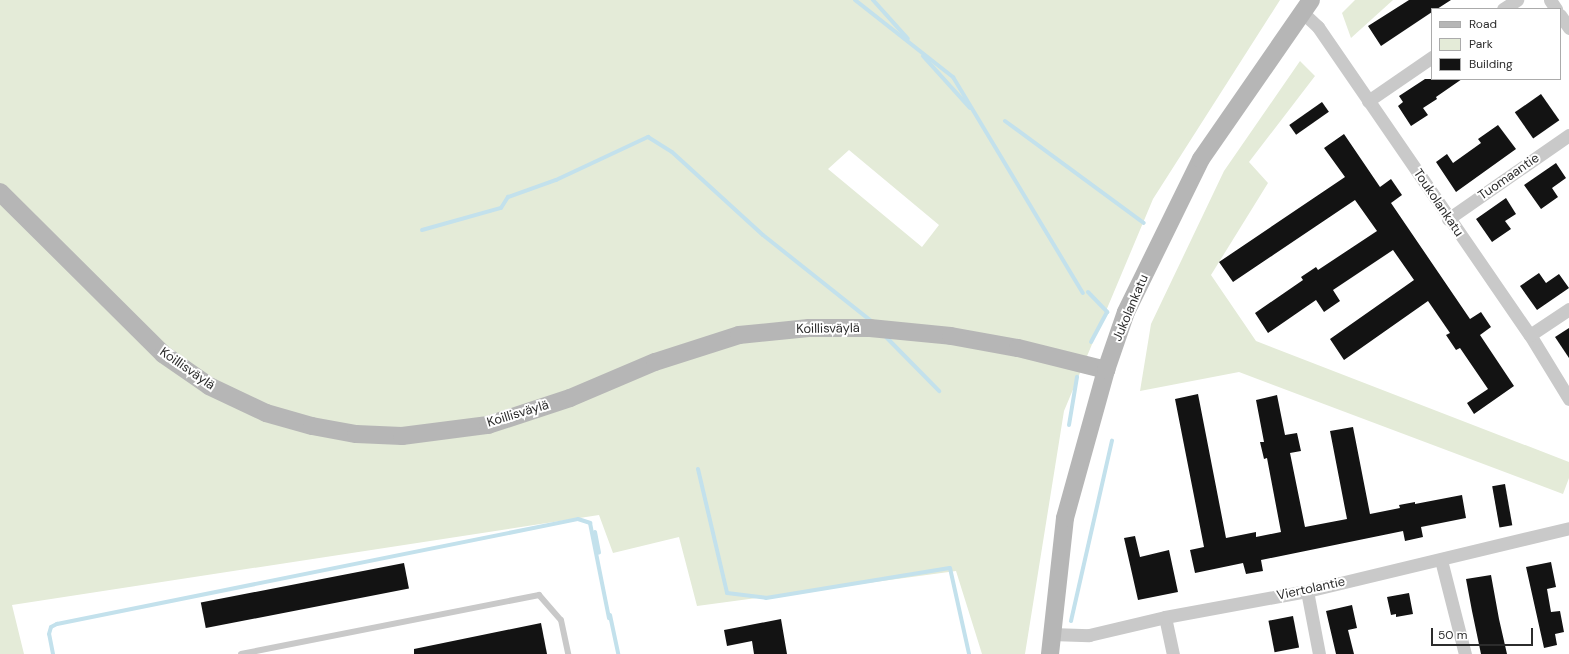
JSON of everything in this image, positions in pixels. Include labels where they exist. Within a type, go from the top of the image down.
[{"type":"street","points":[[1504,8],[1516,0]]},
{"type":"street","name":"Toukolankatu","points":[[1306,6],[1318,27],[1448,219],[1530,336],[1569,399]]},
{"type":"street","name":"Jukolankatu","points":[[1050,654],[1065,518],[1106,370],[1126,312],[1201,159],[1306,6]]},
{"type":"street","points":[[1561,16],[1569,28]]},
{"type":"street","points":[[1368,101],[1431,58]]},
{"type":"street","name":"Tuomaantie","points":[[1448,219],[1569,135]]},
{"type":"street","name":"Koillisväylä","points":[[0,192],[163,354],[209,386],[266,413],[312,426],[356,434],[402,436],[488,425],[570,398],[655,362],[739,335],[808,328],[870,328],[951,336],[1018,348],[1106,370]]},
{"type":"street","points":[[1530,336],[1569,309]]},
{"type":"street","name":"Viertolantie","points":[[1051,634],[1089,635],[1165,617],[1307,591],[1569,528]]},
{"type":"street","points":[[1441,560],[1465,654]]},
{"type":"street","points":[[1307,591],[1319,654]]},
{"type":"street","points":[[1165,617],[1173,654]]},
{"type":"lane","points":[[241,654],[539,595],[561,620],[568,654]]},
{"type":"green space","points":[[0,0],[1280,0],[1153,199],[1064,411],[1025,654],[982,654],[956,571],[697,606],[679,537],[613,553],[599,515],[12,605],[24,654],[0,654]],"holes":[[[849,150],[939,225],[922,247],[828,169]]]},
{"type":"green space","points":[[1355,0],[1393,0],[1351,38],[1342,13]]},
{"type":"green space","points":[[1300,61],[1315,76],[1249,162],[1268,183],[1211,275],[1256,341],[1569,462],[1569,478],[1563,494],[1239,372],[1140,391],[1151,324],[1224,171]]},
{"type":"building","points":[[1409,0],[1451,0],[1439,8],[1431,8],[1431,13],[1381,46],[1368,26]]},
{"type":"building","points":[[1425,79],[1461,80],[1423,108],[1428,115],[1411,126],[1398,106],[1403,102],[1399,96]]},
{"type":"building","points":[[1541,94],[1559,120],[1533,139],[1515,112]]},
{"type":"building","points":[[1322,102],[1329,112],[1296,135],[1289,125]]},
{"type":"building","points":[[1498,125],[1516,149],[1456,192],[1436,162],[1447,154],[1453,163],[1481,143],[1478,139]]},
{"type":"building","points":[[1344,134],[1380,187],[1391,179],[1402,195],[1391,203],[1470,319],[1481,312],[1491,327],[1480,335],[1514,386],[1474,414],[1467,403],[1488,389],[1460,348],[1456,350],[1446,335],[1450,333],[1428,301],[1344,360],[1330,339],[1414,280],[1393,250],[1333,290],[1340,301],[1324,312],[1316,300],[1268,333],[1255,313],[1303,280],[1301,277],[1316,267],[1318,270],[1377,231],[1355,200],[1233,282],[1219,262],[1345,177],[1324,148]]},
{"type":"building","points":[[1556,163],[1566,178],[1552,188],[1558,197],[1541,209],[1524,185]]},
{"type":"building","points":[[1506,198],[1516,214],[1505,221],[1511,229],[1492,242],[1476,219]]},
{"type":"building","points":[[1539,273],[1546,283],[1559,274],[1569,288],[1537,310],[1520,286]]},
{"type":"building","points":[[1569,328],[1569,358],[1555,337]]},
{"type":"building","points":[[1198,394],[1226,538],[1256,532],[1256,537],[1281,532],[1267,458],[1264,459],[1260,442],[1264,442],[1256,400],[1277,395],[1285,435],[1297,433],[1301,451],[1290,453],[1305,527],[1347,519],[1330,431],[1353,427],[1370,514],[1400,508],[1399,505],[1415,502],[1415,504],[1462,495],[1466,518],[1421,527],[1423,537],[1405,541],[1403,531],[1261,560],[1263,571],[1246,574],[1243,563],[1195,573],[1190,550],[1204,547],[1175,399]]},
{"type":"building","points":[[1505,484],[1512,525],[1499,528],[1492,486]]},
{"type":"building","points":[[1135,536],[1140,557],[1169,550],[1178,592],[1138,600],[1124,538]]},
{"type":"building","points":[[1551,562],[1556,587],[1547,589],[1551,612],[1560,611],[1564,632],[1555,634],[1557,645],[1544,648],[1526,567]]},
{"type":"building","points":[[404,563],[409,589],[206,628],[201,602]]},
{"type":"building","points":[[1491,575],[1507,654],[1481,654],[1472,611],[1466,579]]},
{"type":"building","points":[[1409,593],[1413,614],[1396,617],[1396,614],[1391,615],[1387,597]]},
{"type":"building","points":[[1352,605],[1357,628],[1348,630],[1354,654],[1336,654],[1326,611]]},
{"type":"building","points":[[1293,616],[1299,647],[1275,652],[1268,621]]},
{"type":"building","points":[[781,619],[787,654],[754,654],[752,641],[727,646],[724,630]]},
{"type":"building","points":[[541,623],[547,654],[414,654],[414,649]]},
{"type":"waterway","points":[[855,0],[953,77],[1083,293]]},
{"type":"waterway","points":[[873,0],[908,39]]},
{"type":"waterway","points":[[923,56],[970,108]]},
{"type":"waterway","points":[[1005,121],[1144,223]]},
{"type":"waterway","points":[[422,230],[501,208],[508,197],[556,180],[648,137],[672,152],[763,235],[871,321]]},
{"type":"waterway","points":[[1088,292],[1107,312],[1091,342]]},
{"type":"waterway","points":[[886,337],[939,391]]},
{"type":"waterway","points":[[1069,425],[1077,377]]},
{"type":"waterway","points":[[1071,621],[1112,441]]},
{"type":"waterway","points":[[698,469],[727,593],[766,598],[950,568],[969,654]]},
{"type":"waterway","points":[[53,654],[49,634],[51,627],[57,624],[578,519],[590,523],[609,618]]},
{"type":"waterway","points":[[595,532],[599,553]]},
{"type":"waterway","points":[[610,615],[618,654]]}]
